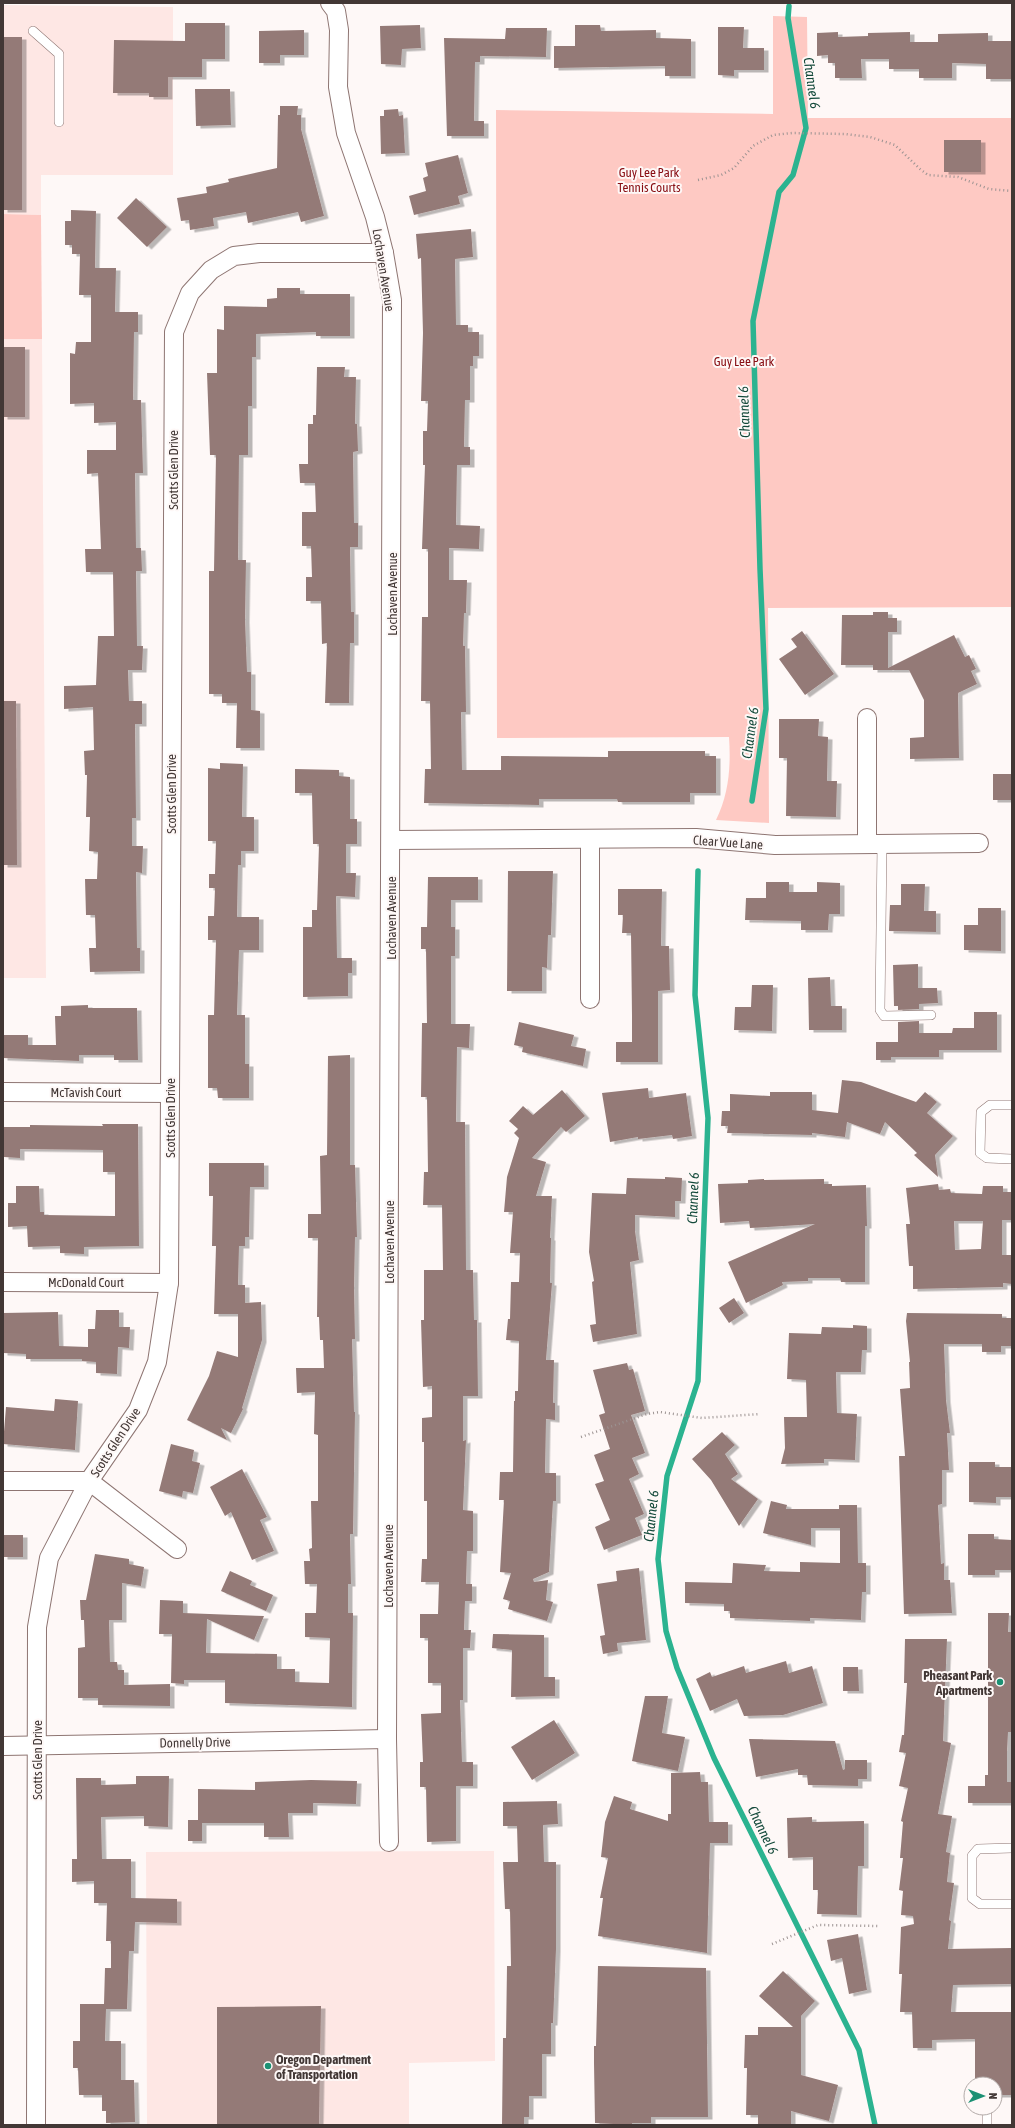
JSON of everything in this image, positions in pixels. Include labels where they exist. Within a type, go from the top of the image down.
[{"type":"street","name":"Lochaven Avenue","points":[[330,3],[336,11],[339,30],[338,87],[346,133],[376,217],[392,300],[387,1739],[389,1842]]},
{"type":"street","name":"Scotts Glen Drive","points":[[36,2125],[38,1626],[49,1558],[89,1481],[138,1410],[157,1362],[169,1283],[174,332],[190,293],[211,270],[234,256],[259,253],[384,253]]},
{"type":"street","points":[[868,718],[875,844]]},
{"type":"street","name":"Clear Vue Lane","points":[[391,840],[590,840],[696,838],[775,845],[979,842]]},
{"type":"street","points":[[590,840],[590,999]]},
{"type":"street","name":"McTavish Court","points":[[3,1092],[170,1093]]},
{"type":"street","name":"McDonald Court","points":[[3,1282],[169,1283]]},
{"type":"street","points":[[3,1481],[89,1481],[177,1549]]},
{"type":"street","name":"Donnelly Drive","points":[[3,1746],[38,1744],[387,1739]]},
{"type":"lane","points":[[33,31],[59,54],[59,122]]},
{"type":"lane","points":[[875,844],[880,1010],[884,1016],[931,1015]]},
{"type":"lane","points":[[1012,1105],[990,1105],[981,1112],[980,1153],[987,1158],[1012,1159]]},
{"type":"lane","points":[[1012,1848],[978,1849],[972,1856],[972,1898],[980,1904],[1012,1904]]},
{"type":"path","points":[[698,180],[721,175],[734,168],[753,146],[773,135],[817,133],[870,137],[895,145],[920,169],[928,174],[958,177],[989,189],[1012,191]]},
{"type":"path","points":[[581,1437],[647,1414],[660,1412],[702,1418],[760,1414]]},
{"type":"path","points":[[772,1944],[818,1925],[878,1926]]},
{"type":"shaded area","points":[[3,5],[173,7],[173,175],[41,175],[41,215],[3,214]]},
{"type":"shaded area","points":[[3,339],[42,339],[46,978],[3,978]]},
{"type":"shaded area","points":[[494,1851],[495,2061],[409,2063],[409,2125],[147,2125],[146,1852]]},
{"type":"green space","name":"Guy Lee Park","points":[[773,16],[807,17],[808,118],[1012,118],[1012,607],[768,608],[769,823],[716,820],[724,800],[728,780],[730,759],[729,737],[497,738],[496,110],[773,114]]},
{"type":"green space","points":[[3,214],[41,215],[42,339],[3,339]]},
{"type":"building","points":[[185,23],[225,23],[225,59],[202,59],[202,77],[168,77],[168,97],[149,97],[149,93],[113,93],[114,40],[185,41]]},
{"type":"building","points":[[420,25],[421,48],[402,49],[401,65],[381,64],[380,26]]},
{"type":"building","points":[[575,25],[600,25],[601,31],[656,30],[656,38],[691,39],[691,76],[665,76],[665,66],[554,68],[554,46],[575,46]]},
{"type":"building","points":[[718,27],[744,27],[743,48],[764,48],[764,70],[734,70],[734,76],[718,75]]},
{"type":"building","points":[[506,28],[547,28],[546,57],[480,56],[480,62],[475,62],[474,121],[484,121],[484,136],[447,136],[444,38],[505,39]]},
{"type":"building","points":[[304,30],[304,55],[280,55],[280,63],[259,63],[259,31]]},
{"type":"building","points":[[838,32],[838,37],[868,36],[868,33],[910,32],[910,42],[938,42],[938,34],[988,33],[988,41],[1012,41],[1012,79],[986,79],[986,64],[952,63],[952,78],[919,78],[919,69],[889,69],[889,59],[861,59],[862,78],[835,78],[835,63],[828,63],[828,55],[817,56],[817,33]]},
{"type":"building","points":[[3,37],[22,37],[22,210],[3,210]]},
{"type":"building","points":[[195,89],[230,89],[231,125],[196,126]]},
{"type":"building","points":[[280,106],[298,106],[297,115],[301,115],[301,129],[324,216],[301,222],[298,212],[248,223],[246,212],[213,218],[214,226],[190,230],[189,220],[181,221],[177,198],[207,193],[206,187],[229,182],[228,179],[277,168],[278,115],[280,115]]},
{"type":"building","points":[[398,109],[399,116],[403,115],[405,153],[381,154],[380,116],[384,116],[384,110]]},
{"type":"building","points":[[944,140],[981,140],[981,172],[944,172]]},
{"type":"building","points":[[458,155],[468,193],[458,196],[460,204],[414,215],[409,196],[426,191],[423,178],[428,176],[425,163]]},
{"type":"building","points":[[136,198],[167,227],[147,247],[117,218]]},
{"type":"building","points":[[71,210],[96,211],[95,268],[116,268],[115,312],[138,312],[138,332],[134,332],[133,400],[141,400],[143,473],[135,473],[136,548],[141,548],[142,571],[136,571],[137,646],[143,646],[142,670],[128,670],[129,701],[142,701],[142,724],[135,724],[136,818],[132,818],[132,846],[143,846],[142,873],[136,872],[137,948],[140,948],[140,971],[90,972],[89,948],[96,948],[95,915],[86,915],[85,879],[97,879],[98,852],[89,851],[90,817],[86,817],[87,775],[85,775],[84,751],[94,750],[93,707],[64,709],[64,686],[96,685],[98,636],[114,636],[113,572],[86,572],[85,549],[101,549],[98,473],[87,474],[87,450],[116,450],[116,422],[94,423],[94,403],[70,404],[70,353],[75,354],[76,342],[91,342],[91,295],[79,295],[80,254],[72,254],[72,245],[65,245],[65,221],[71,221]]},
{"type":"building","points":[[471,229],[473,257],[455,259],[456,325],[468,325],[468,332],[479,332],[479,356],[473,356],[473,366],[470,366],[470,400],[465,400],[464,447],[470,447],[470,465],[457,465],[456,525],[480,526],[479,549],[449,548],[449,580],[467,580],[463,646],[465,646],[466,712],[461,712],[462,770],[501,770],[501,756],[608,757],[608,751],[705,751],[705,756],[716,756],[716,793],[690,793],[690,802],[618,802],[617,799],[539,799],[539,805],[424,803],[425,769],[431,769],[430,701],[421,701],[422,617],[428,617],[428,549],[422,549],[425,465],[423,465],[423,431],[427,431],[428,401],[421,401],[423,333],[421,258],[418,259],[416,234]]},
{"type":"building","points":[[277,288],[300,288],[300,294],[350,294],[350,336],[316,336],[316,332],[256,334],[256,357],[252,357],[252,406],[248,406],[248,455],[239,455],[238,560],[246,560],[245,620],[247,672],[251,672],[251,710],[260,711],[260,748],[236,748],[237,703],[222,703],[222,694],[209,694],[209,571],[214,571],[216,455],[210,455],[207,373],[217,373],[217,329],[224,330],[224,306],[267,307],[267,299],[277,298]]},
{"type":"building","points":[[3,347],[25,347],[25,417],[3,417]]},
{"type":"building","points":[[317,367],[345,367],[344,377],[356,377],[355,424],[357,424],[358,451],[353,452],[354,523],[358,523],[358,547],[350,547],[351,612],[354,612],[354,643],[350,643],[349,703],[325,703],[327,643],[322,644],[321,601],[306,601],[306,577],[312,577],[311,546],[302,546],[302,512],[316,512],[315,483],[300,483],[299,464],[308,464],[308,424],[313,424],[313,415],[316,415]]},
{"type":"building","points":[[873,612],[888,612],[888,618],[897,618],[897,632],[888,632],[888,668],[954,635],[965,657],[969,655],[976,669],[971,671],[977,684],[958,693],[959,758],[910,759],[910,738],[924,737],[924,700],[909,670],[873,670],[873,665],[841,665],[842,615],[873,615]]},
{"type":"building","points":[[802,631],[834,674],[805,695],[779,659],[797,647],[791,639]]},
{"type":"building","points":[[3,701],[16,701],[17,865],[3,865]]},
{"type":"building","points":[[779,719],[819,719],[818,736],[828,737],[827,781],[837,781],[836,817],[786,816],[787,758],[779,758]]},
{"type":"building","points":[[220,763],[243,764],[242,817],[254,817],[254,851],[241,851],[241,865],[238,865],[237,917],[259,917],[259,950],[239,950],[237,1015],[245,1015],[245,1064],[249,1064],[249,1098],[218,1098],[217,1088],[208,1088],[208,1015],[214,1015],[216,940],[208,940],[208,916],[214,916],[215,888],[209,888],[209,874],[215,874],[216,841],[208,841],[208,768],[220,769]]},
{"type":"building","points":[[295,769],[339,770],[339,776],[350,777],[350,819],[357,819],[357,844],[346,844],[346,873],[356,873],[355,897],[336,896],[337,958],[352,958],[352,973],[348,973],[348,996],[303,997],[303,927],[312,927],[312,910],[317,910],[319,844],[313,844],[312,793],[295,793]]},
{"type":"building","points":[[993,774],[1012,774],[1012,800],[993,800]]},
{"type":"building","points":[[508,871],[553,871],[551,935],[548,935],[547,968],[542,967],[542,991],[507,991]]},
{"type":"building","points":[[428,877],[478,877],[478,900],[451,900],[451,927],[455,927],[455,956],[451,956],[451,1024],[470,1024],[469,1048],[457,1047],[456,1122],[465,1122],[466,1270],[473,1270],[474,1320],[477,1320],[478,1396],[463,1396],[463,1441],[466,1440],[463,1510],[473,1511],[473,1551],[467,1551],[466,1584],[472,1584],[472,1601],[465,1601],[464,1630],[471,1630],[470,1648],[463,1648],[463,1700],[460,1700],[462,1762],[473,1762],[473,1786],[456,1786],[456,1841],[427,1842],[426,1787],[420,1787],[420,1762],[423,1762],[421,1714],[441,1713],[441,1683],[428,1683],[428,1638],[420,1638],[420,1614],[438,1614],[439,1582],[421,1582],[422,1559],[427,1559],[427,1501],[424,1501],[424,1442],[422,1442],[422,1418],[432,1417],[432,1386],[423,1387],[421,1320],[424,1320],[424,1270],[443,1270],[442,1205],[423,1205],[424,1172],[428,1172],[427,1097],[421,1097],[422,1023],[427,1023],[426,949],[421,949],[421,927],[427,927]]},
{"type":"building","points":[[766,882],[789,882],[789,892],[817,892],[817,882],[840,883],[840,914],[829,914],[828,930],[801,930],[801,921],[745,920],[746,898],[766,898]]},
{"type":"building","points":[[901,884],[925,884],[924,911],[936,911],[936,932],[889,931],[890,905],[901,905]]},
{"type":"building","points":[[618,889],[662,889],[661,946],[669,946],[670,990],[658,991],[658,1062],[616,1062],[616,1042],[632,1042],[631,933],[622,933],[623,915],[618,915]]},
{"type":"building","points":[[978,908],[1001,908],[1001,951],[964,950],[964,925],[978,925]]},
{"type":"building","points":[[918,964],[918,988],[937,988],[938,1003],[919,1004],[919,1009],[898,1010],[898,1006],[894,1006],[893,965]]},
{"type":"building","points":[[830,977],[831,1006],[842,1006],[842,1030],[809,1030],[808,978]]},
{"type":"building","points":[[752,985],[773,985],[772,1031],[734,1030],[735,1007],[751,1007]]},
{"type":"building","points":[[88,1005],[88,1008],[137,1008],[138,1060],[114,1060],[114,1055],[79,1055],[79,1061],[3,1058],[3,1035],[28,1035],[28,1045],[56,1045],[55,1016],[61,1016],[61,1006]]},
{"type":"building","points":[[974,1012],[997,1012],[997,1050],[939,1050],[939,1057],[891,1057],[891,1060],[876,1060],[876,1042],[898,1042],[898,1022],[919,1021],[919,1033],[952,1033],[953,1028],[974,1028]]},
{"type":"building","points":[[519,1022],[574,1035],[571,1046],[586,1049],[583,1066],[522,1052],[523,1047],[514,1045]]},
{"type":"building","points":[[350,1055],[350,1165],[355,1165],[357,1237],[355,1237],[354,1288],[355,1339],[352,1339],[355,1412],[353,1534],[350,1534],[351,1584],[348,1584],[348,1613],[353,1613],[352,1707],[225,1703],[225,1680],[184,1680],[184,1684],[171,1683],[172,1634],[159,1634],[160,1600],[183,1601],[183,1613],[264,1616],[254,1640],[207,1619],[206,1653],[277,1654],[277,1669],[295,1669],[295,1682],[329,1683],[330,1638],[305,1637],[305,1613],[316,1613],[317,1584],[305,1584],[304,1561],[310,1561],[309,1549],[312,1548],[311,1501],[318,1501],[318,1435],[314,1434],[315,1392],[297,1393],[296,1368],[324,1368],[323,1340],[320,1340],[319,1317],[317,1317],[318,1238],[308,1238],[308,1214],[321,1214],[320,1156],[327,1155],[328,1056]]},
{"type":"building","points":[[842,1080],[861,1082],[916,1102],[925,1092],[937,1102],[927,1113],[953,1136],[935,1155],[938,1177],[914,1155],[917,1153],[885,1122],[880,1134],[847,1122],[845,1137],[812,1133],[812,1135],[727,1133],[728,1126],[721,1126],[722,1111],[730,1111],[730,1094],[770,1096],[770,1092],[812,1092],[812,1110],[838,1113]]},
{"type":"building","points":[[648,1088],[649,1098],[686,1093],[692,1136],[673,1139],[672,1135],[638,1139],[638,1137],[610,1142],[602,1093]]},
{"type":"building","points":[[562,1090],[585,1116],[566,1132],[561,1127],[532,1158],[546,1162],[536,1196],[552,1196],[550,1283],[552,1283],[546,1360],[554,1360],[553,1403],[555,1403],[555,1420],[546,1419],[545,1473],[556,1473],[556,1501],[553,1501],[549,1572],[533,1579],[534,1582],[548,1580],[546,1600],[553,1602],[547,1621],[508,1609],[510,1601],[503,1599],[511,1573],[500,1572],[504,1500],[499,1500],[500,1472],[513,1472],[514,1401],[515,1391],[518,1391],[519,1341],[506,1340],[508,1319],[510,1319],[511,1282],[519,1282],[520,1253],[510,1253],[513,1212],[504,1212],[507,1177],[519,1138],[514,1133],[518,1129],[509,1121],[523,1106],[533,1115]]},
{"type":"building","points":[[102,1124],[138,1124],[139,1246],[84,1247],[84,1254],[60,1253],[60,1246],[28,1247],[27,1226],[8,1227],[8,1203],[16,1203],[16,1186],[39,1186],[40,1212],[44,1212],[44,1215],[115,1216],[115,1172],[103,1172],[103,1150],[20,1149],[20,1158],[4,1157],[3,1127],[30,1127],[30,1125],[103,1126]]},
{"type":"building","points":[[209,1163],[264,1163],[264,1187],[250,1187],[249,1237],[245,1237],[245,1246],[239,1246],[238,1285],[245,1285],[245,1303],[261,1302],[262,1340],[242,1408],[243,1409],[231,1433],[221,1428],[227,1440],[187,1420],[209,1376],[217,1351],[238,1357],[238,1314],[214,1314],[216,1246],[212,1246],[213,1196],[209,1196]]},
{"type":"building","points":[[665,1177],[682,1178],[681,1201],[675,1201],[675,1217],[635,1215],[635,1231],[639,1260],[630,1262],[637,1334],[593,1342],[590,1325],[596,1324],[592,1282],[594,1281],[589,1252],[592,1193],[626,1194],[627,1178],[665,1179]]},
{"type":"building","points":[[824,1179],[824,1184],[832,1184],[832,1186],[866,1185],[867,1226],[865,1226],[865,1282],[841,1282],[840,1278],[808,1278],[808,1281],[782,1282],[783,1285],[746,1303],[728,1262],[815,1224],[750,1228],[749,1221],[720,1223],[718,1184],[748,1183],[748,1180]]},
{"type":"building","points":[[938,1184],[939,1190],[950,1189],[951,1193],[982,1194],[983,1186],[1003,1186],[1003,1192],[1012,1192],[1012,1220],[1002,1220],[1002,1255],[1012,1255],[1012,1284],[1003,1283],[1003,1287],[913,1289],[913,1266],[909,1266],[906,1224],[910,1224],[906,1188]],"holes":[[[954,1221],[983,1221],[981,1249],[955,1250]]]},
{"type":"building","points":[[734,1298],[744,1313],[729,1323],[719,1308]]},
{"type":"building","points":[[96,1310],[119,1310],[119,1327],[130,1327],[129,1348],[118,1347],[117,1374],[96,1373],[96,1362],[82,1361],[82,1359],[26,1359],[26,1354],[3,1353],[3,1313],[58,1312],[59,1346],[88,1347],[88,1329],[95,1329]]},
{"type":"building","points":[[907,1313],[1002,1314],[1002,1318],[1012,1318],[1012,1346],[1001,1346],[1001,1352],[982,1352],[982,1344],[944,1344],[946,1400],[950,1433],[947,1433],[949,1470],[942,1470],[942,1504],[938,1505],[941,1564],[944,1563],[944,1580],[950,1580],[952,1613],[904,1614],[899,1456],[905,1456],[900,1389],[910,1388],[910,1362],[906,1321]]},
{"type":"building","points":[[853,1325],[867,1326],[867,1350],[862,1350],[861,1372],[836,1372],[837,1413],[857,1414],[855,1460],[824,1459],[824,1463],[781,1464],[785,1448],[784,1417],[807,1417],[806,1380],[787,1379],[789,1333],[821,1334],[822,1327],[853,1328]]},
{"type":"building","points":[[627,1363],[629,1370],[633,1369],[645,1411],[631,1415],[645,1453],[632,1458],[639,1474],[629,1479],[644,1514],[635,1518],[642,1535],[604,1550],[595,1527],[610,1520],[595,1484],[604,1481],[594,1455],[610,1449],[599,1415],[605,1413],[593,1370]]},
{"type":"building","points":[[55,1399],[78,1401],[75,1450],[3,1444],[6,1407],[54,1411]]},
{"type":"building","points":[[722,1432],[735,1445],[725,1454],[738,1474],[731,1479],[758,1499],[739,1526],[711,1480],[692,1459]]},
{"type":"building","points":[[171,1444],[194,1450],[192,1461],[200,1463],[193,1493],[183,1491],[182,1497],[159,1491]]},
{"type":"building","points":[[969,1462],[995,1462],[995,1467],[1012,1467],[1012,1497],[996,1497],[996,1503],[969,1502]]},
{"type":"building","points":[[242,1469],[267,1517],[260,1520],[274,1551],[252,1560],[231,1512],[225,1516],[210,1487]]},
{"type":"building","points":[[771,1501],[787,1505],[786,1509],[839,1509],[839,1505],[857,1505],[858,1563],[866,1563],[866,1592],[862,1592],[861,1620],[810,1618],[810,1621],[730,1618],[730,1611],[724,1611],[724,1604],[685,1603],[685,1582],[732,1583],[733,1563],[766,1565],[764,1571],[800,1572],[800,1562],[840,1563],[840,1528],[811,1528],[811,1545],[763,1533]]},
{"type":"building","points":[[968,1534],[994,1534],[994,1539],[1012,1540],[1012,1570],[995,1570],[995,1575],[968,1575]]},
{"type":"building","points":[[3,1535],[23,1535],[23,1557],[3,1557]]},
{"type":"building","points":[[95,1554],[129,1559],[129,1564],[144,1567],[141,1586],[122,1583],[122,1620],[109,1620],[110,1662],[117,1662],[118,1670],[124,1670],[124,1685],[170,1684],[170,1706],[98,1705],[98,1698],[78,1698],[78,1648],[85,1647],[84,1620],[81,1620],[80,1600],[86,1600]]},
{"type":"building","points":[[639,1568],[646,1640],[617,1643],[618,1651],[603,1654],[600,1636],[605,1635],[597,1584],[617,1581],[616,1571]]},
{"type":"building","points":[[230,1571],[252,1581],[250,1585],[273,1595],[266,1611],[221,1591]]},
{"type":"building","name":"Pheasant Park Apartments","points":[[988,1613],[1009,1613],[1008,1632],[1012,1632],[1012,1732],[1008,1732],[1007,1782],[1012,1782],[1012,1803],[968,1803],[968,1786],[985,1786],[985,1775],[988,1775]]},
{"type":"building","points":[[493,1634],[544,1635],[544,1677],[555,1677],[555,1696],[511,1697],[512,1650],[492,1648]]},
{"type":"building","points":[[905,1639],[947,1639],[943,1741],[951,1743],[938,1814],[952,1816],[946,1852],[950,1853],[947,1882],[954,1883],[949,1920],[951,1921],[948,1949],[1012,1948],[1012,1984],[953,1985],[951,2012],[1011,2012],[1011,2095],[1003,2095],[1003,2076],[975,2076],[975,2039],[932,2040],[932,2048],[913,2048],[912,2012],[900,2012],[902,1974],[899,1974],[901,1927],[914,1924],[913,1916],[901,1915],[903,1891],[899,1890],[903,1858],[900,1858],[903,1822],[901,1821],[908,1788],[899,1786],[906,1753],[899,1752],[902,1735],[904,1735],[907,1683],[904,1683]]},
{"type":"building","points":[[786,1661],[789,1673],[812,1666],[823,1703],[783,1715],[744,1716],[737,1699],[710,1711],[696,1679],[710,1672],[712,1677],[744,1666],[746,1673]]},
{"type":"building","points":[[843,1667],[858,1667],[859,1691],[843,1691]]},
{"type":"building","points":[[645,1696],[668,1696],[662,1733],[685,1737],[678,1771],[632,1761]]},
{"type":"building","points":[[554,1720],[575,1753],[532,1780],[511,1747]]},
{"type":"building","points":[[749,1739],[835,1741],[843,1770],[845,1769],[845,1760],[867,1760],[867,1779],[858,1779],[858,1786],[808,1785],[807,1775],[798,1775],[798,1769],[756,1777]]},
{"type":"building","points":[[700,1772],[701,1782],[708,1782],[709,1822],[728,1822],[728,1843],[710,1843],[707,1953],[598,1936],[603,1898],[600,1898],[608,1858],[601,1857],[605,1822],[614,1796],[632,1802],[630,1809],[668,1821],[668,1814],[671,1814],[671,1773]]},
{"type":"building","points":[[136,1776],[169,1776],[168,1827],[144,1826],[144,1816],[101,1817],[102,1859],[131,1859],[131,1898],[177,1899],[177,1923],[135,1922],[134,1951],[129,1951],[127,2009],[106,2009],[105,2041],[121,2041],[121,2080],[134,2080],[135,2122],[106,2123],[106,2111],[102,2111],[102,2095],[79,2095],[78,2068],[73,2068],[73,2041],[80,2041],[80,2004],[104,2004],[105,1968],[111,1968],[111,1941],[106,1941],[107,1903],[94,1903],[94,1881],[72,1882],[72,1859],[77,1859],[76,1778],[101,1778],[101,1785],[136,1784]]},
{"type":"building","points":[[311,1780],[357,1781],[356,1804],[313,1803],[313,1813],[288,1813],[289,1837],[264,1837],[264,1823],[202,1823],[202,1841],[188,1841],[188,1820],[198,1820],[198,1789],[255,1790],[255,1782]]},
{"type":"building","points":[[557,1801],[558,1824],[543,1825],[544,1862],[556,1862],[556,1949],[553,2023],[551,2023],[551,2054],[542,2054],[542,2096],[529,2096],[529,2117],[524,2117],[524,2125],[502,2125],[503,2038],[506,2038],[507,1966],[511,1966],[510,1909],[505,1909],[503,1862],[518,1862],[517,1826],[503,1826],[503,1802]]},
{"type":"building","points":[[812,1817],[812,1822],[864,1821],[864,1866],[858,1866],[857,1915],[817,1914],[818,1890],[813,1890],[813,1857],[788,1858],[787,1818]]},
{"type":"building","points":[[858,1934],[867,1990],[849,1994],[842,1958],[831,1961],[827,1940]]},
{"type":"building","points":[[598,1966],[706,1968],[708,2117],[651,2117],[651,2123],[632,2123],[632,2125],[595,2123],[594,2046],[596,2046]]},
{"type":"building","points":[[783,1971],[815,2001],[801,2016],[801,2075],[838,2085],[829,2121],[791,2111],[791,2125],[758,2125],[758,2115],[746,2115],[747,2068],[744,2068],[745,2035],[758,2035],[758,2027],[793,2027],[759,1996]]},
{"type":"building","name":"Oregon Department of Transportation","points":[[321,2006],[319,2125],[217,2125],[217,2007]]},
{"type":"waterway","name":"Channel 6","points":[[752,801],[766,709],[760,569],[753,321],[779,192],[793,175],[806,128],[788,18],[789,6]]},
{"type":"waterway","name":"Channel 6","points":[[698,871],[695,995],[708,1118],[698,1381],[667,1476],[658,1559],[666,1631],[677,1668],[714,1758],[859,2050],[875,2125]]},
{"type":"place","name":"Pheasant Park Apartments","points":[[1000,1682]]},
{"type":"place","name":"Oregon Department of Transportation","points":[[268,2066]]},
{"type":"park label","name":"Guy Lee Park Tennis Courts","points":[[649,180]]}]
